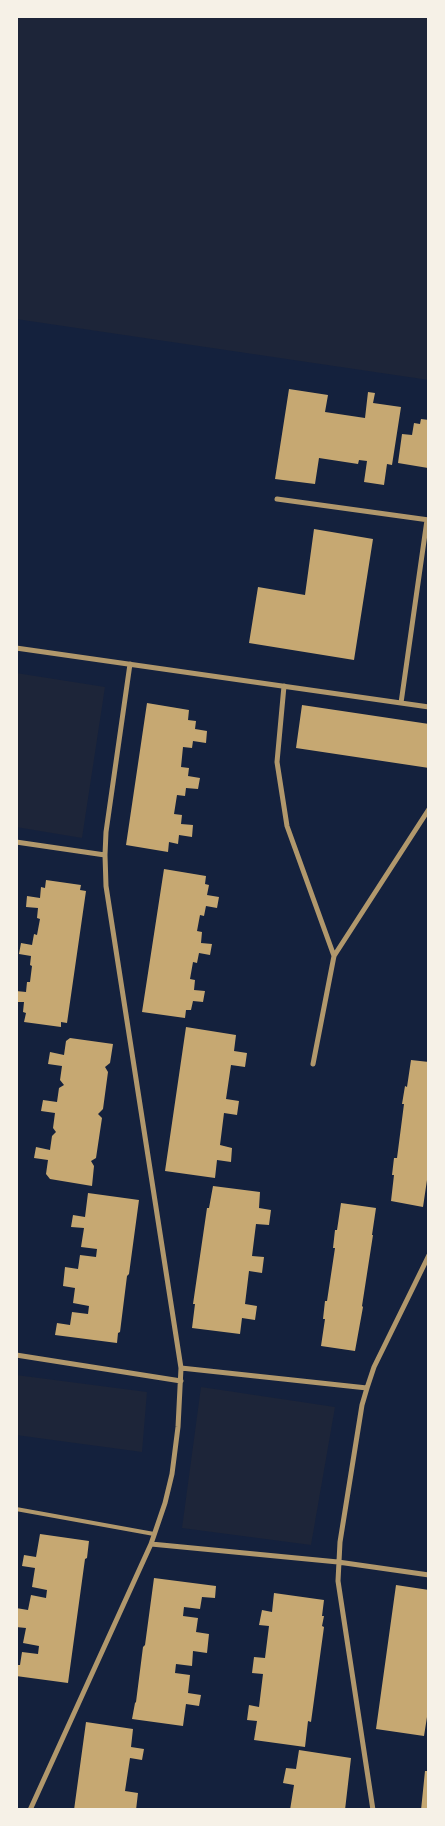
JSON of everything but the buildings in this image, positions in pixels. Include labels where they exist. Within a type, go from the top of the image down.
[{"type":"street","points":[[277,499],[428,520],[401,703]]},
{"type":"street","points":[[16,648],[429,707]]},
{"type":"street","points":[[30,1810],[151,1544],[165,1503],[172,1474],[178,1427],[181,1368],[106,886],[106,832],[130,664]]},
{"type":"street","points":[[284,686],[277,762],[288,826],[334,956]]},
{"type":"street","points":[[313,1064],[334,956],[429,809]]},
{"type":"street","points":[[16,842],[105,855]]},
{"type":"street","points":[[373,1810],[338,1581],[338,1562],[362,1405],[367,1388],[374,1367],[429,1255]]},
{"type":"street","points":[[16,1355],[181,1381]]},
{"type":"street","points":[[181,1368],[367,1388]]},
{"type":"street","points":[[151,1544],[338,1562],[429,1575]]},
{"type":"lane","points":[[16,1509],[154,1534]]},
{"type":"shaded area","points":[[16,16],[429,16],[429,380],[16,319]]},
{"type":"shaded area","points":[[16,673],[105,687],[82,838],[16,827]]},
{"type":"shaded area","points":[[16,1375],[147,1392],[142,1452],[16,1435]]},
{"type":"shaded area","points":[[201,1387],[335,1407],[311,1545],[182,1528]]}]
